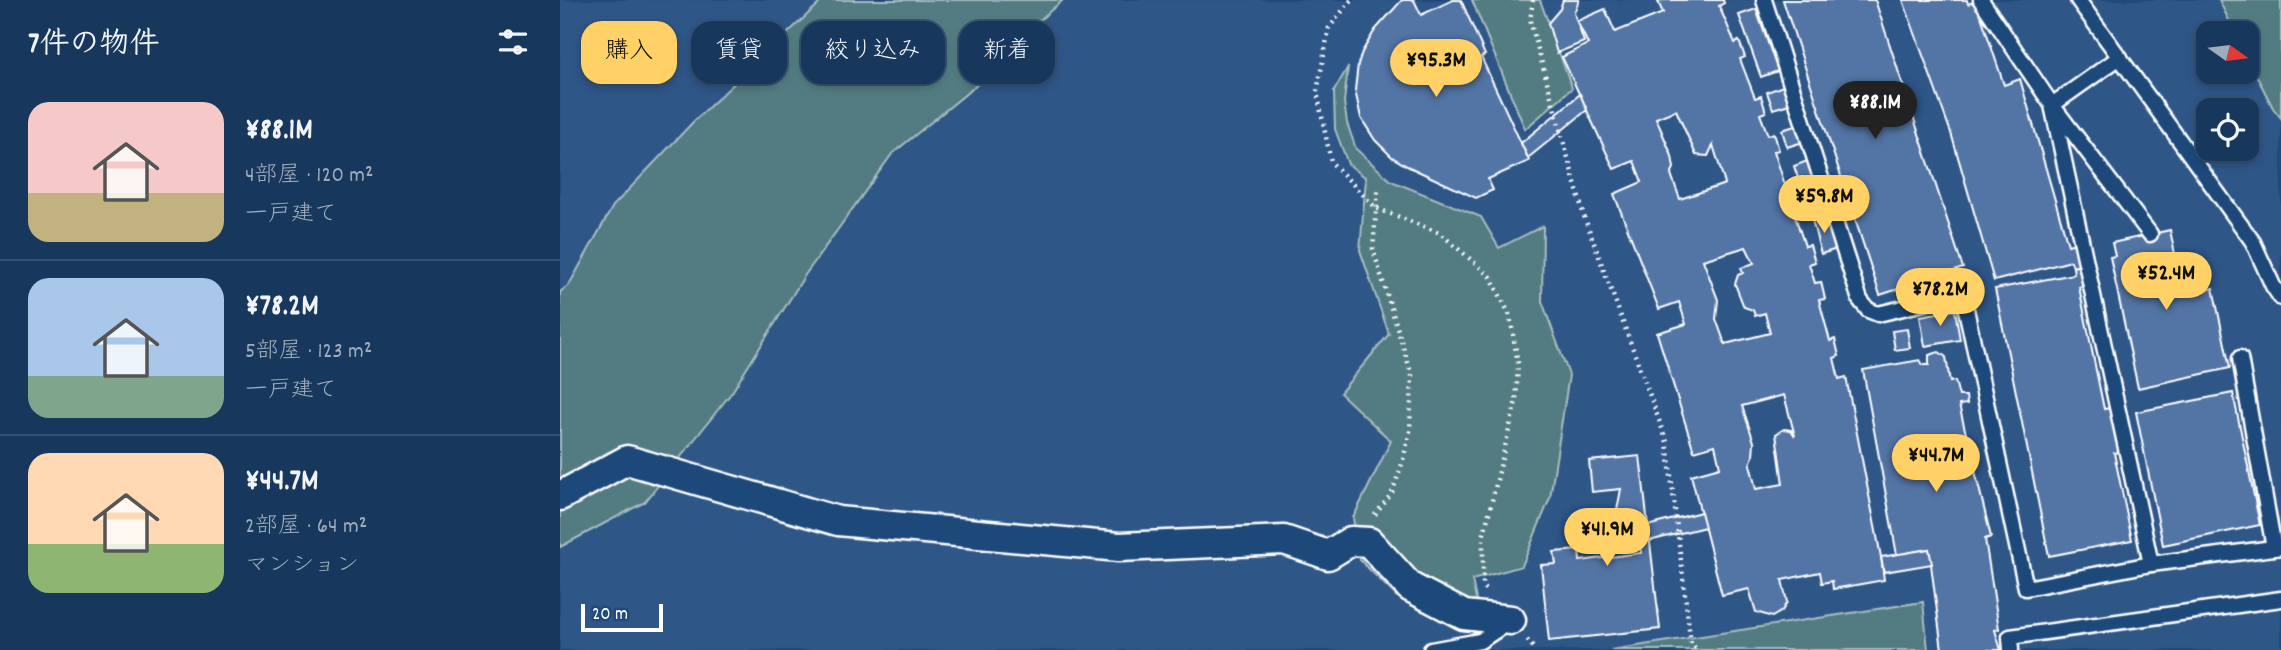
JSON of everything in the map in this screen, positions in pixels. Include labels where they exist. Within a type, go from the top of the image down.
[{"type":"street","points":[[560,496],[627,460],[838,521],[1119,547],[1284,540],[1328,555],[1351,541],[1369,542],[1410,587],[1464,615],[1511,621]]},
{"type":"lane","points":[[1763,0],[1860,300],[1868,310],[1878,314],[1953,296],[1964,300],[2026,588],[2151,564],[2278,548],[2240,358]]},
{"type":"lane","points":[[1981,0],[2052,105],[2150,234]]},
{"type":"lane","points":[[2078,0],[2253,242],[2281,298]]},
{"type":"lane","points":[[2052,105],[2120,57]]},
{"type":"lane","points":[[2052,105],[2151,564]]},
{"type":"lane","points":[[2011,650],[2010,637],[2018,643],[2281,599]]},
{"type":"lane","points":[[1430,650],[1480,641],[1511,621]]},
{"type":"path","points":[[1352,0],[1329,28],[1317,92],[1331,162],[1376,208],[1440,233],[1490,277],[1510,316],[1518,364],[1516,401],[1483,538],[1483,587],[1535,650]]},
{"type":"path","points":[[1533,0],[1530,20],[1584,216],[1667,442],[1692,648],[1699,650]]},
{"type":"path","points":[[1351,541],[1361,533],[1392,493],[1410,431],[1412,376],[1373,249],[1377,189]]},
{"type":"shaded area","points":[[560,0],[2281,0],[2281,650],[560,650]]},
{"type":"green space","points":[[823,0],[1063,0],[1038,21],[959,21],[959,84],[978,84],[892,154],[805,275],[732,392],[645,502],[560,547],[560,292],[569,285],[613,206],[733,84],[787,84],[787,34]]},
{"type":"green space","points":[[1472,0],[1540,0],[1572,88],[1525,129]]},
{"type":"green space","points":[[2219,0],[2281,0],[2281,118],[2259,81],[2259,21],[2229,21]]},
{"type":"green space","points":[[1348,67],[1344,102],[1347,123],[1356,149],[1391,181],[1481,217],[1499,248],[1543,226],[1542,301],[1569,375],[1550,498],[1522,566],[1472,580],[1482,629],[1397,597],[1360,560],[1353,518],[1391,441],[1340,393],[1389,334],[1360,250],[1366,178],[1348,164],[1335,129],[1334,91]]},
{"type":"green space","points":[[1923,602],[1928,650],[1611,650]]},
{"type":"building","points":[[1402,0],[1414,0],[1421,15],[1453,0],[1461,0],[1485,55],[1481,57],[1528,158],[1529,161],[1488,179],[1493,190],[1476,198],[1392,157],[1375,140],[1361,118],[1355,90],[1362,52],[1375,30]]},
{"type":"building","points":[[1563,0],[1579,0],[1574,13],[1584,42],[1557,53],[1548,23],[1560,9]]},
{"type":"building","points":[[1723,0],[1724,3],[1719,6],[1735,43],[1739,41],[1745,57],[1740,59],[1755,98],[1761,96],[1766,112],[1760,114],[1768,135],[1774,133],[1779,150],[1774,151],[1787,191],[1792,189],[1797,205],[1792,207],[1805,246],[1810,245],[1815,262],[1809,264],[1815,283],[1821,282],[1825,299],[1819,300],[1830,341],[1835,339],[1839,356],[1834,358],[1839,379],[1846,377],[1881,557],[1884,580],[1833,589],[1832,581],[1822,583],[1820,572],[1782,580],[1787,602],[1782,611],[1772,617],[1756,612],[1749,589],[1722,595],[1691,475],[1720,467],[1715,445],[1694,451],[1657,333],[1686,324],[1679,302],[1659,309],[1614,194],[1642,182],[1634,161],[1614,169],[1562,57],[1588,44],[1577,21],[1605,9],[1615,32],[1663,13],[1658,2]],"holes":[[[1676,110],[1696,155],[1708,156],[1713,145],[1725,184],[1680,199],[1671,174],[1674,168],[1672,156],[1656,118]],[[1746,247],[1754,263],[1741,268],[1743,273],[1738,275],[1735,284],[1744,307],[1753,310],[1755,316],[1765,313],[1770,333],[1725,344],[1716,319],[1718,300],[1703,260]],[[1784,395],[1795,436],[1791,430],[1784,429],[1776,434],[1783,484],[1756,489],[1750,464],[1754,442],[1742,406]]]},
{"type":"building","points":[[1783,0],[1875,0],[1963,268],[1880,295]]},
{"type":"building","points":[[1903,0],[1967,0],[1968,4],[1976,1],[2004,85],[2020,79],[2068,245],[2075,243],[2081,265],[2073,267],[2071,261],[1994,281],[1951,133]]},
{"type":"building","points":[[1756,9],[1778,71],[1761,77],[1739,15]]},
{"type":"building","points":[[1783,86],[1789,104],[1773,109],[1767,92]]},
{"type":"building","points":[[1580,94],[1587,110],[1528,158],[1521,143]]},
{"type":"building","points":[[1798,125],[1803,142],[1787,147],[1782,130]]},
{"type":"building","points":[[1810,160],[1824,203],[1808,208],[1794,166]]},
{"type":"building","points":[[1828,216],[1837,249],[1821,254],[1812,220]]},
{"type":"building","points":[[2170,230],[2176,259],[2192,256],[2199,292],[2213,288],[2230,368],[2138,388],[2110,257],[2115,256],[2112,243]]},
{"type":"building","points":[[2081,265],[2085,286],[2079,287],[2104,409],[2110,408],[2119,452],[2114,453],[2132,540],[2049,556],[1995,289],[2074,274],[2073,267]]},
{"type":"building","points":[[1955,310],[1960,340],[1925,346],[1920,316]]},
{"type":"building","points":[[1907,329],[1910,348],[1895,350],[1892,331]]},
{"type":"building","points":[[1939,352],[1946,357],[1950,382],[1955,381],[1959,396],[1966,396],[1967,404],[1959,405],[1991,537],[1985,539],[1999,629],[1995,630],[2001,650],[1942,650],[1929,549],[1897,555],[1863,370],[1920,360],[1923,365],[1929,365],[1929,355]]},
{"type":"building","points":[[2233,393],[2260,525],[2163,545],[2136,412]]},
{"type":"building","points":[[1640,456],[1660,629],[1549,641],[1541,565],[1556,564],[1554,552],[1579,550],[1580,561],[1641,553],[1640,544],[1607,548],[1604,518],[1616,516],[1621,489],[1592,492],[1589,461]]},
{"type":"building","points":[[1701,512],[1705,527],[1649,541],[1647,526]]},
{"type":"building","points":[[1929,549],[1932,564],[1884,572],[1881,557]]}]
